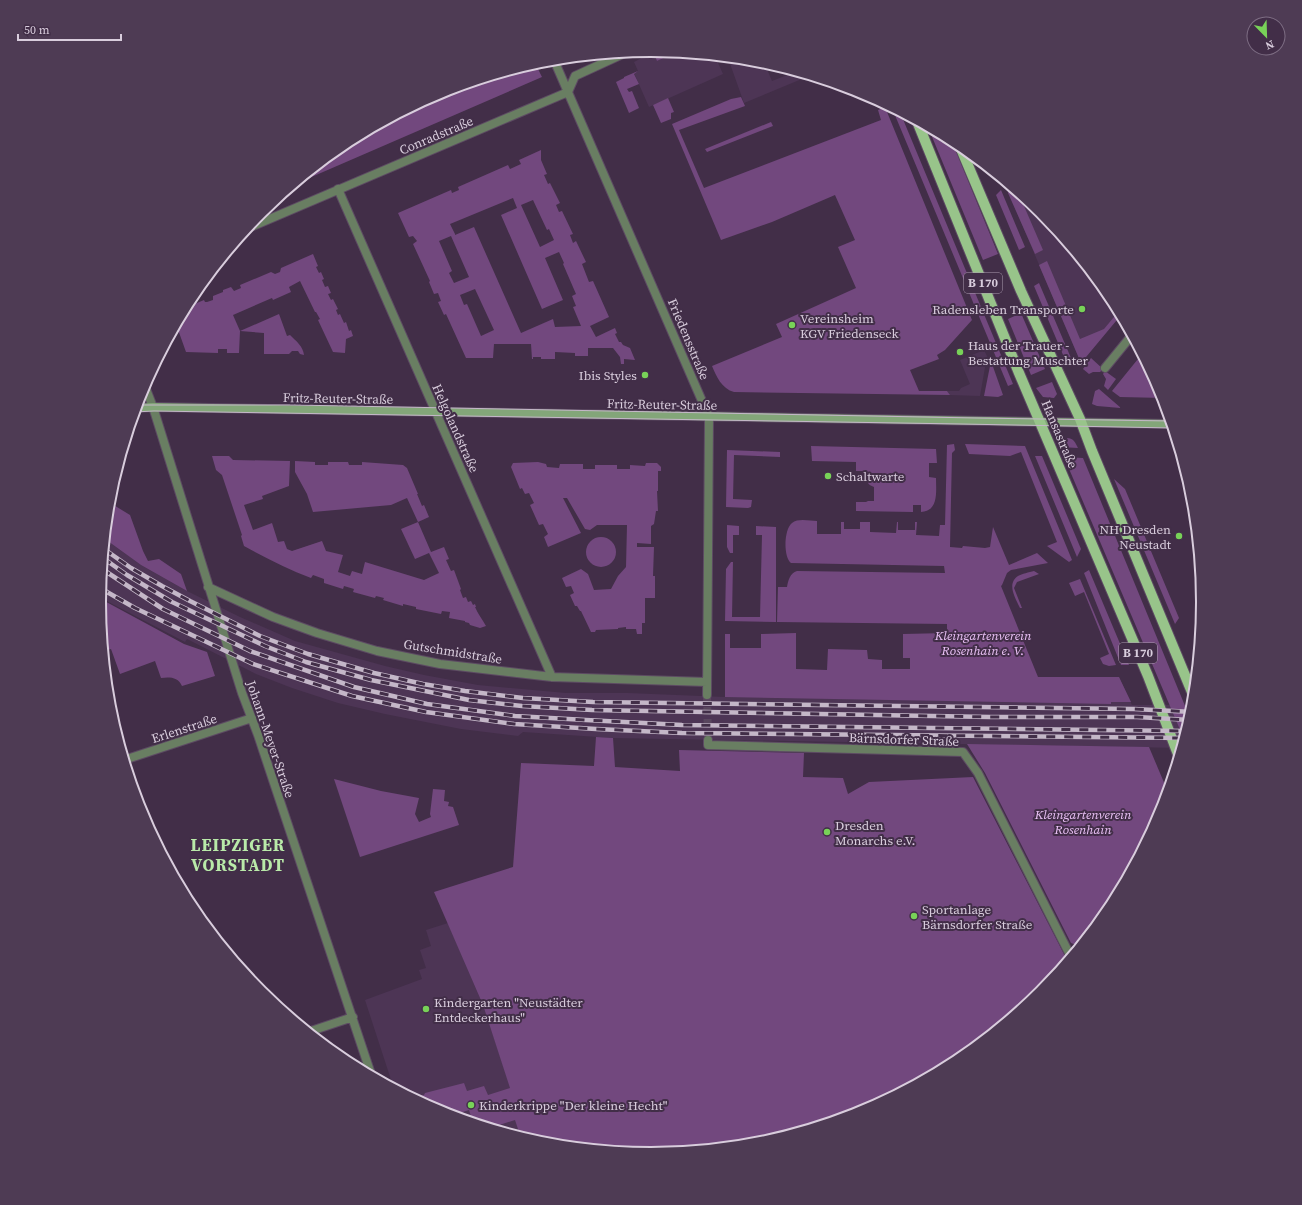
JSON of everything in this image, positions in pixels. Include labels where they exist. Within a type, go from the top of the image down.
[{"type":"main road","name":"Hansastraße","points":[[920,128],[1040,422],[1148,676],[1176,750]]},
{"type":"main road","name":"Hansastraße","points":[[964,156],[1021,291],[1081,423],[1190,686]]},
{"type":"main road","name":"Fritz-Reuter-Straße","points":[[142,408],[1167,424]]},
{"type":"street","points":[[568,92],[575,76],[614,58]]},
{"type":"street","name":"Friedensstraße","points":[[556,65],[709,417],[706,695]]},
{"type":"street","name":"Conradstraße","points":[[259,223],[568,92]]},
{"type":"street","name":"Helgolandstraße","points":[[338,189],[552,677]]},
{"type":"street","points":[[1105,368],[1128,340]]},
{"type":"street","name":"Johann-Meyer-Straße","points":[[147,393],[242,693],[252,718],[370,1070]]},
{"type":"street","name":"Gutschmidstraße","points":[[208,587],[273,617],[317,633],[377,651],[440,664],[552,677],[706,682]]},
{"type":"street","name":"Erlenstraße","points":[[128,759],[252,718]]},
{"type":"street","name":"Bärnsdorfer Straße","points":[[708,742],[963,752],[978,773],[1069,953]]},
{"type":"street","points":[[313,1030],[353,1017]]},
{"type":"shaded area","points":[[643,57],[651,57],[655,57],[657,61],[665,57],[717,61],[723,74],[649,107],[634,73],[638,71],[634,62]]},
{"type":"shaded area","points":[[730,63],[767,70],[772,81],[788,75],[802,79],[744,103]]},
{"type":"shaded area","points":[[1007,189],[1037,217],[1084,270],[1105,299],[1117,320],[1081,363]]},
{"type":"shaded area","points":[[984,350],[987,356],[980,396],[950,395],[947,391],[959,391],[961,388],[970,384],[960,360]]},
{"type":"shaded area","points":[[109,542],[141,565],[187,591],[240,617],[295,641],[385,666],[478,685],[566,693],[628,693],[725,697],[725,674],[868,678],[1119,677],[1132,705],[1187,705],[1177,748],[613,738],[523,732],[518,736],[461,729],[338,703],[256,674],[187,639],[185,642],[106,601]]},
{"type":"shaded area","name":"Kindergarten \"Neustädter Entdeckerhaus\"","points":[[448,923],[483,1005],[526,1133],[476,1119],[442,1106],[392,1082],[365,1000],[422,979],[419,970],[426,968],[420,950],[431,946],[426,930]]},
{"type":"green space","points":[[655,57],[665,57],[657,61]]},
{"type":"green space","points":[[538,69],[542,77],[308,178],[348,149],[378,130],[410,113],[442,99],[476,86]]},
{"type":"green space","points":[[638,71],[634,74],[639,84],[627,89],[629,92],[632,91],[639,108],[629,113],[616,82]]},
{"type":"green space","points":[[741,97],[745,106],[679,130],[704,188],[881,120],[878,110],[882,108],[886,111],[972,320],[945,350],[937,355],[939,359],[910,370],[919,391],[947,391],[950,395],[734,392],[726,388],[720,382],[712,366],[782,337],[776,324],[856,288],[838,247],[855,240],[835,195],[772,222],[721,240],[672,124],[731,99]]},
{"type":"green space","points":[[668,98],[674,112],[671,113],[671,119],[661,123],[653,105]]},
{"type":"green space","points":[[895,114],[903,119],[1013,384],[1008,386]]},
{"type":"green space","points":[[771,122],[773,126],[707,152],[705,149]]},
{"type":"green space","points":[[931,134],[956,150],[998,254],[983,260]]},
{"type":"green space","points":[[541,150],[541,160],[547,174],[544,175],[548,184],[550,183],[560,203],[556,205],[559,212],[562,211],[573,234],[570,235],[573,243],[576,241],[586,262],[582,264],[589,282],[593,281],[609,317],[590,326],[596,337],[615,328],[617,333],[615,334],[619,342],[630,348],[635,360],[624,359],[624,364],[621,364],[620,357],[613,348],[588,348],[588,356],[575,356],[575,353],[555,352],[555,359],[541,359],[541,357],[533,357],[532,359],[531,344],[494,344],[493,358],[466,358],[446,314],[444,315],[438,302],[441,301],[438,293],[434,294],[429,282],[430,281],[413,244],[417,241],[413,236],[409,237],[398,213],[451,190],[452,193],[459,190],[458,187],[508,165],[510,169],[521,164],[519,160]],"holes":[[[513,198],[517,208],[501,215],[542,309],[563,300],[545,258],[559,252],[576,294],[572,296],[576,306],[573,307],[581,326],[555,327],[553,319],[521,333],[474,227],[455,235],[450,224]],[[533,200],[547,230],[549,229],[554,240],[540,247],[521,205]],[[451,236],[469,277],[454,283],[449,273],[452,271],[439,241]],[[475,289],[494,330],[481,336],[467,304],[464,305],[460,295]]]},
{"type":"green space","points":[[1001,190],[1025,247],[1019,250],[996,195]]},
{"type":"green space","points":[[1009,190],[1023,203],[1043,250],[1035,254],[1008,193]]},
{"type":"green space","points":[[313,254],[318,266],[316,267],[319,273],[321,272],[324,279],[322,280],[325,287],[328,286],[331,293],[328,294],[331,300],[333,299],[338,309],[336,310],[338,315],[340,314],[344,323],[346,322],[349,331],[351,330],[353,336],[346,339],[345,353],[333,352],[318,320],[320,319],[300,281],[289,287],[291,292],[273,300],[272,298],[233,315],[240,331],[239,353],[227,353],[227,349],[218,349],[218,353],[186,352],[178,331],[194,304],[204,300],[207,302],[213,300],[213,296],[223,292],[223,290],[231,287],[234,291],[241,288],[240,285],[271,272],[275,274],[280,272],[281,268]]},
{"type":"green space","points":[[1047,261],[1080,339],[1104,329],[1115,316],[1117,320],[1081,363],[1039,265]]},
{"type":"green space","points":[[1039,283],[1071,358],[1069,361],[1066,362],[1034,286]]},
{"type":"green space","points":[[1021,313],[1045,369],[1031,375],[1008,319]]},
{"type":"green space","points":[[279,314],[287,336],[290,335],[299,344],[304,355],[300,354],[298,351],[292,351],[289,354],[264,354],[264,333],[240,331]]},
{"type":"green space","points":[[1091,358],[1103,369],[1100,372],[1093,372],[1089,374],[1083,369]]},
{"type":"green space","points":[[1139,358],[1157,398],[1120,397],[1112,391]]},
{"type":"green space","points":[[991,361],[1003,395],[998,397],[984,396]]},
{"type":"green space","points":[[1105,371],[1116,379],[1108,390],[1104,386],[1106,379],[1103,374]]},
{"type":"green space","points":[[1052,382],[1057,394],[1054,398],[1043,397],[1036,388]]},
{"type":"green space","points":[[1099,389],[1121,408],[1097,406],[1092,404],[1095,391]]},
{"type":"green space","points":[[1060,438],[1071,439],[1075,442],[1078,448],[1061,447],[1059,441]]},
{"type":"green space","name":"Kleingartenverein Rosenhain e. V.","points":[[954,444],[955,450],[952,453],[950,547],[990,547],[993,527],[1009,565],[1037,553],[1048,563],[1011,570],[1007,573],[1001,586],[1038,677],[1119,677],[1131,702],[1111,702],[1111,704],[725,697],[725,634],[730,634],[730,648],[761,648],[761,634],[796,633],[796,669],[827,670],[828,649],[867,650],[868,659],[882,660],[882,669],[910,669],[910,658],[903,658],[903,634],[947,633],[947,624],[777,622],[778,587],[787,587],[791,575],[797,571],[945,573],[944,566],[791,563],[788,560],[787,555],[786,537],[789,526],[795,521],[801,520],[817,521],[817,534],[841,534],[841,522],[844,522],[844,529],[860,529],[860,522],[870,522],[870,532],[896,533],[897,522],[898,530],[915,530],[915,522],[917,522],[916,535],[939,536],[940,525],[945,525],[947,445]]},
{"type":"green space","points":[[965,444],[1025,446],[1072,560],[1069,562],[1047,546],[1057,542],[1021,452],[1010,456],[969,454]]},
{"type":"green space","points":[[811,446],[936,449],[937,463],[929,463],[929,477],[936,478],[936,494],[934,504],[927,511],[921,512],[921,505],[913,505],[913,512],[856,511],[856,502],[874,501],[874,487],[868,483],[867,471],[856,471],[856,462],[812,461]]},
{"type":"green space","points":[[727,450],[780,452],[780,457],[734,455],[733,499],[752,500],[751,507],[726,507]]},
{"type":"green space","points":[[212,456],[229,456],[233,460],[290,461],[289,486],[262,496],[263,499],[244,505],[253,530],[272,523],[278,542],[284,541],[287,549],[292,551],[322,541],[326,551],[343,555],[338,572],[350,576],[352,571],[362,574],[365,562],[424,580],[439,573],[429,553],[415,559],[401,529],[418,522],[431,552],[444,547],[449,559],[446,560],[451,571],[454,570],[463,598],[466,597],[468,602],[471,601],[473,605],[475,604],[476,610],[486,626],[480,628],[470,625],[465,621],[449,618],[450,612],[442,611],[441,614],[416,609],[416,607],[403,604],[403,606],[383,600],[384,598],[376,596],[375,598],[353,592],[354,589],[344,586],[343,589],[324,583],[324,579],[313,575],[311,578],[302,575],[244,546],[242,535],[222,475],[216,470]]},
{"type":"green space","points":[[1035,456],[1042,456],[1081,549],[1077,557]]},
{"type":"green space","points":[[1064,457],[1083,458],[1186,708],[1181,732]]},
{"type":"green space","points":[[295,461],[315,462],[315,465],[328,465],[328,462],[348,462],[349,465],[362,465],[362,462],[403,465],[407,468],[422,506],[424,505],[429,517],[418,522],[407,498],[391,505],[313,512],[307,494],[295,472]]},
{"type":"green space","points":[[538,462],[546,464],[547,467],[559,468],[560,464],[583,464],[583,469],[595,469],[595,465],[617,465],[617,469],[630,469],[630,465],[645,466],[646,463],[657,463],[661,467],[661,471],[658,471],[658,511],[656,511],[654,524],[651,526],[651,544],[637,543],[637,547],[654,547],[653,576],[655,576],[655,598],[645,598],[645,623],[642,623],[642,634],[637,634],[636,629],[626,629],[626,627],[596,630],[595,632],[591,632],[581,611],[577,606],[575,606],[570,595],[574,593],[571,586],[566,587],[562,578],[581,569],[588,574],[594,590],[611,589],[618,576],[626,567],[627,525],[597,525],[590,530],[585,529],[567,498],[563,498],[581,533],[548,547],[544,537],[548,534],[543,524],[539,525],[530,505],[534,503],[529,493],[525,494],[522,488],[520,489],[511,467],[513,463]]},
{"type":"green space","points":[[1114,479],[1125,489],[1179,618],[1175,624]]},
{"type":"green space","points":[[114,505],[130,515],[148,561],[159,559],[181,574],[187,591],[141,565],[109,542]]},
{"type":"green space","points":[[727,525],[739,526],[739,535],[733,535],[733,553],[730,553],[727,547]]},
{"type":"green space","points":[[756,526],[776,527],[776,622],[725,621],[726,569],[731,562],[733,562],[732,617],[760,617],[762,535],[756,535]]},
{"type":"green space","points":[[601,537],[607,538],[615,546],[615,558],[607,566],[601,567],[595,566],[587,558],[586,552],[587,546],[595,538]]},
{"type":"green space","points":[[1089,570],[1129,665],[1121,665],[1084,573]]},
{"type":"green space","points":[[1034,571],[1039,574],[1017,582],[1014,588],[1022,608],[1020,608],[1013,592],[1012,587],[1014,579],[1018,576]]},
{"type":"green space","points":[[1080,579],[1116,665],[1109,666],[1103,664],[1100,658],[1109,654],[1084,592],[1075,596],[1069,583]]},
{"type":"green space","points":[[106,602],[184,644],[207,652],[215,676],[182,686],[176,679],[161,678],[155,661],[120,674],[111,649],[108,650]]},
{"type":"green space","points":[[596,737],[613,738],[615,767],[680,771],[679,750],[804,753],[803,777],[843,778],[848,794],[869,782],[973,777],[1065,957],[1037,988],[1011,1013],[954,1056],[924,1075],[892,1092],[826,1119],[757,1138],[687,1147],[615,1147],[580,1143],[545,1138],[519,1131],[515,1120],[498,1125],[471,1117],[469,1110],[460,1113],[419,1096],[424,1095],[425,1093],[464,1083],[467,1091],[484,1086],[488,1095],[510,1088],[483,1005],[434,892],[513,867],[521,763],[594,766]]},
{"type":"green space","name":"Kleingartenverein Rosenhain","points":[[967,744],[1149,747],[1165,785],[1140,844],[1123,875],[1105,906],[1076,945],[1071,943],[985,773]]},
{"type":"green space","points":[[334,779],[381,791],[419,798],[415,814],[419,822],[431,817],[430,814],[433,789],[445,790],[444,801],[449,802],[448,806],[453,807],[459,825],[360,857]]},
{"type":"tunnel","points":[[707,695],[708,740]]},
{"type":"tram line","points":[[143,405],[293,405],[1166,421]]},
{"type":"tram line","points":[[140,412],[1168,428]]},
{"type":"railway","points":[[108,552],[131,568],[162,586],[260,636],[308,654],[374,673],[423,684],[465,691],[523,698],[593,702],[1134,709],[1185,712]]},
{"type":"railway","points":[[107,561],[127,575],[172,602],[265,646],[306,662],[371,680],[469,700],[522,706],[592,710],[990,717],[1137,717],[1184,720]]},
{"type":"railway","points":[[107,572],[163,609],[250,651],[354,687],[427,704],[515,716],[682,725],[1181,731]]},
{"type":"railway","points":[[106,592],[135,608],[253,664],[352,696],[426,712],[514,724],[682,733],[1179,738]]},
{"type":"place","name":"Radensleben Transporte","points":[[1082,309]]},
{"type":"place","name":"Vereinsheim KGV Friedenseck","points":[[792,325]]},
{"type":"place","name":"Haus der Trauer - Bestattung Muschter","points":[[960,352]]},
{"type":"place","name":"Ibis Styles","points":[[645,375]]},
{"type":"place","name":"Schaltwarte","points":[[828,476]]},
{"type":"place","name":"NH Dresden Neustadt","points":[[1179,536]]},
{"type":"place","name":"Dresden Monarchs e.V.","points":[[827,832]]},
{"type":"place","name":"Sportanlage Bärnsdorfer Straße","points":[[914,916]]},
{"type":"place","name":"Kindergarten \"Neustädter Entdeckerhaus\"","points":[[426,1009]]},
{"type":"place","name":"Kinderkrippe \"Der kleine Hecht\"","points":[[471,1105]]},
{"type":"district","name":"LEIPZIGER VORSTADT","points":[[238,855]]}]
